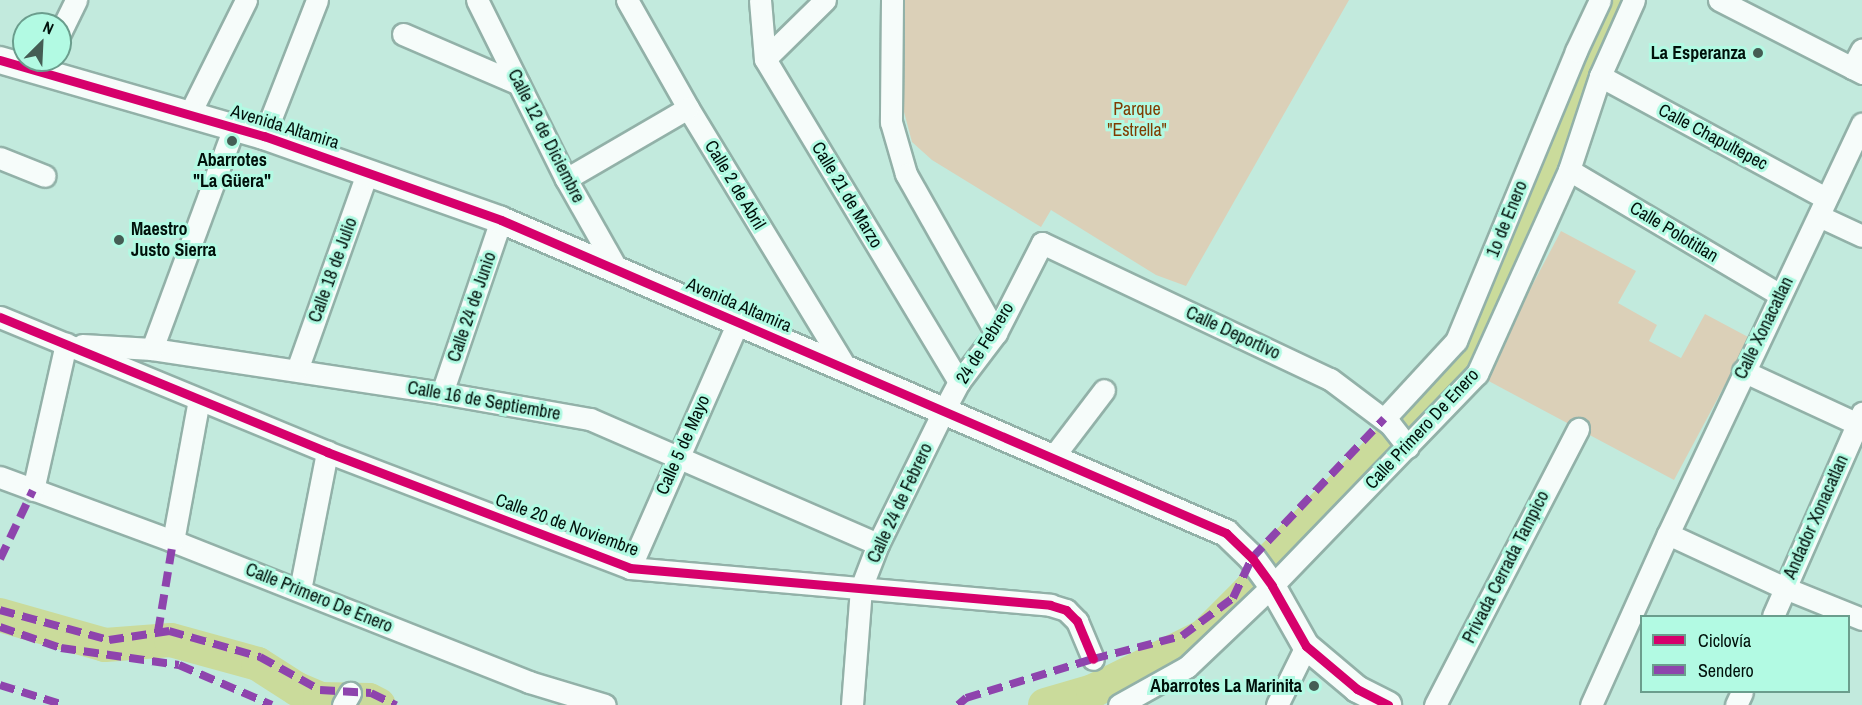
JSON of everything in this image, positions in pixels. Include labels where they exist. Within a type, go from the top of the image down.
[{"type":"street","points":[[189,115],[246,0]]},
{"type":"street","points":[[264,136],[317,0]]},
{"type":"street","name":"Calle 12 de Diciembre","points":[[477,0],[566,179],[618,271]]},
{"type":"street","name":"Calle 2 de Abril","points":[[627,0],[688,108],[847,369]]},
{"type":"street","name":"Calle 21 de Marzo","points":[[760,0],[765,58],[959,382]]},
{"type":"street","points":[[765,58],[825,0]]},
{"type":"street","points":[[892,0],[891,122],[906,174],[996,333]]},
{"type":"street","name":"1o de Enero","points":[[1387,421],[1456,341],[1600,0]]},
{"type":"street","name":"Calle Primero De Enero","points":[[1119,705],[1187,667],[1272,586],[1406,444],[1477,374],[1569,170],[1600,76],[1634,0]]},
{"type":"street","points":[[1719,0],[1857,71],[1862,49]]},
{"type":"street","points":[[403,34],[519,84]]},
{"type":"street","name":"Avenida Altamira","points":[[62,72],[368,171],[501,220],[1226,533],[1252,558],[1272,586],[1306,646],[1357,689],[1388,705]]},
{"type":"street","name":"Calle Chapultepec","points":[[1600,76],[1823,207],[1862,236]]},
{"type":"street","points":[[566,179],[688,108]]},
{"type":"street","name":"Calle Xonacatlan","points":[[1591,705],[1743,371],[1862,123]]},
{"type":"street","points":[[152,349],[234,127]]},
{"type":"street","points":[[0,158],[45,176]]},
{"type":"street","name":"Calle Polotitlan","points":[[1569,170],[1780,295]]},
{"type":"street","name":"Calle 18 de Julio","points":[[297,370],[368,171]]},
{"type":"street","name":"Calle 24 de Junio","points":[[442,393],[501,220]]},
{"type":"street","name":"24 de Febrero","points":[[944,410],[959,382],[996,333],[1042,243]]},
{"type":"street","name":"Calle Deportivo","points":[[1042,243],[1330,379],[1387,421],[1406,444]]},
{"type":"street","points":[[0,317],[66,344],[33,490],[0,477]]},
{"type":"street","name":"Calle 5 de Mayo","points":[[630,568],[738,322]]},
{"type":"street","name":"Calle 16 de Septiembre","points":[[66,344],[152,349],[442,393],[590,419],[878,544]]},
{"type":"street","name":"Calle 20 de Noviembre","points":[[66,344],[327,452],[630,568],[1050,605],[1066,610],[1077,621],[1093,658]]},
{"type":"street","points":[[1743,371],[1860,421]]},
{"type":"street","points":[[1053,457],[1104,390]]},
{"type":"street","points":[[173,541],[199,400]]},
{"type":"street","name":"Calle 24 de Febrero","points":[[852,705],[861,588],[878,544],[944,410]]},
{"type":"street","name":"Andador Xonacatlan","points":[[1773,615],[1860,421]]},
{"type":"street","name":"Privada Cerrada Tampico","points":[[1435,705],[1578,429]]},
{"type":"street","points":[[300,591],[327,452]]},
{"type":"street","name":"Calle Primero De Enero","points":[[33,490],[173,541],[529,682],[604,705]]},
{"type":"street","points":[[1668,534],[1785,588],[1862,619]]},
{"type":"street","points":[[1277,705],[1306,646]]},
{"type":"green space","name":"Parque \"Estrella\"","points":[[892,0],[1349,0],[1186,286],[1156,275],[1051,210],[1041,227],[932,160],[912,142],[891,63]]},
{"type":"green space","points":[[1561,231],[1636,271],[1618,303],[1657,325],[1649,341],[1681,358],[1705,314],[1750,338],[1674,480],[1483,378]]},
{"type":"waterway","points":[[1045,705],[1093,691],[1204,636],[1251,589],[1272,558],[1397,433],[1474,362],[1587,73],[1621,0]]},
{"type":"waterway","points":[[0,615],[105,645],[171,640],[258,664],[297,689],[320,699],[369,700],[379,705]]},
{"type":"marked path","points":[[958,705],[966,698],[1093,659],[1182,636],[1233,598],[1252,558],[1384,419]]},
{"type":"marked path","points":[[0,559],[33,490]]},
{"type":"marked path","points":[[158,632],[173,541]]},
{"type":"marked path","points":[[0,610],[109,640],[169,631],[260,657],[320,690],[371,693],[396,705]]},
{"type":"marked path","points":[[0,627],[61,648],[179,665],[272,705]]},
{"type":"marked path","points":[[0,685],[64,705]]},
{"type":"cycle path","points":[[0,60],[264,136],[501,220],[1226,533],[1252,558],[1272,586],[1306,646],[1357,689],[1388,705]]},
{"type":"cycle path","points":[[0,317],[327,452],[630,568],[1050,605],[1066,610],[1077,621],[1093,659]]},
{"type":"place","name":"La Esperanza","points":[[1758,53]]},
{"type":"place","name":"Abarrotes \"La Güera\"","points":[[232,141]]},
{"type":"place","name":"Maestro Justo Sierra","points":[[119,240]]},
{"type":"place","name":"Abarrotes La Marinita","points":[[1314,686]]}]
